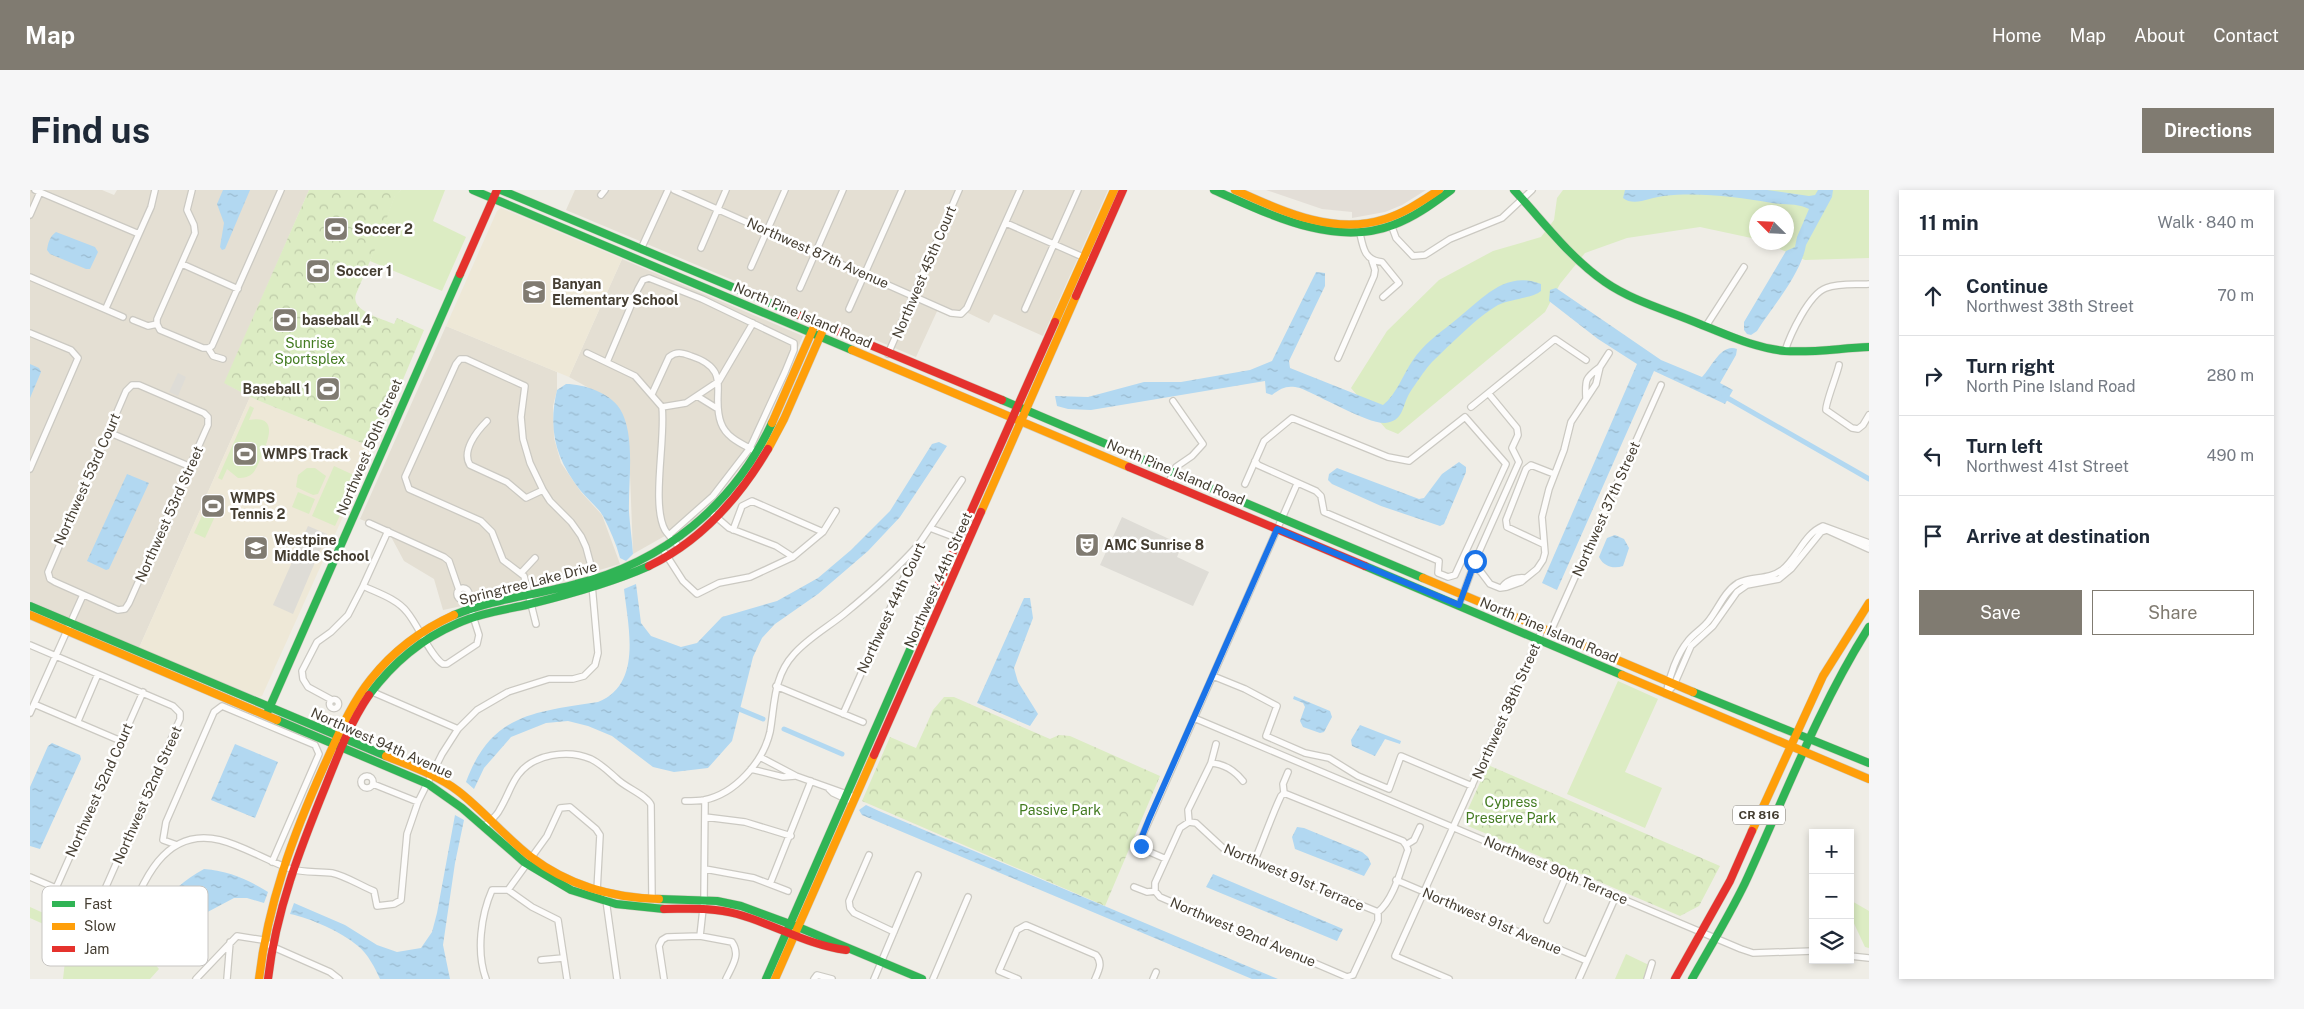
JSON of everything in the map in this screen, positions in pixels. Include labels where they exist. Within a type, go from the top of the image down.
[{"type":"street","points":[[106,308],[151,207],[155,190]]},
{"type":"street","points":[[192,190],[186,210],[194,225],[195,233],[157,319],[157,324],[160,330],[203,348],[212,346],[281,190]]},
{"type":"street","name":"North Pine Island Road","points":[[473,190],[1012,418],[1169,482],[1869,779]]},
{"type":"street","name":"Northwest 50th Street","points":[[266,715],[497,190]]},
{"type":"street","name":"North Pine Island Road","points":[[501,190],[888,354],[1028,410],[1542,630],[1807,740],[1869,763]]},
{"type":"street","points":[[641,249],[668,190]]},
{"type":"street","name":"Northwest 87th Avenue","points":[[674,190],[951,313],[961,314],[967,308],[1006,223]]},
{"type":"street","points":[[701,248],[726,190]]},
{"type":"street","points":[[750,267],[785,190]]},
{"type":"street","points":[[800,288],[843,190]]},
{"type":"street","points":[[849,309],[902,190]]},
{"type":"street","name":"Northwest 45th Court","points":[[888,354],[959,190]]},
{"type":"street","points":[[1020,190],[1006,223],[1092,260]]},
{"type":"street","points":[[1025,309],[1078,190]]},
{"type":"street","name":"Northwest 44th Street","points":[[766,979],[789,925],[850,798],[963,542],[1012,418],[1114,190]]},
{"type":"street","name":"Northwest 44th Street","points":[[963,542],[1028,410],[1123,190]]},
{"type":"street","points":[[1214,190],[1289,223],[1340,234],[1388,218],[1415,206],[1439,190]]},
{"type":"street","points":[[1235,190],[1308,220],[1358,228],[1392,227],[1419,214],[1451,190]]},
{"type":"street","points":[[1514,190],[1570,251],[1604,281],[1638,299],[1745,344],[1800,352],[1869,347]]},
{"type":"street","points":[[1392,227],[1396,238],[1413,256],[1418,257],[1425,255],[1450,239],[1502,218],[1524,200],[1532,190]]},
{"type":"street","points":[[30,215],[37,191],[139,234]]},
{"type":"street","points":[[1338,358],[1375,270],[1372,261],[1367,257],[1358,228]]},
{"type":"street","points":[[600,244],[604,240],[621,240]]},
{"type":"street","points":[[1372,261],[1382,262],[1399,284],[1384,297]]},
{"type":"street","points":[[182,264],[238,289]]},
{"type":"street","points":[[1706,326],[1744,267]]},
{"type":"street","points":[[30,276],[123,317]]},
{"type":"street","points":[[586,353],[635,376],[662,407],[660,495],[662,522],[674,541],[713,496],[750,448],[794,350],[794,343],[684,292],[649,278],[643,280],[607,362]]},
{"type":"street","points":[[1785,351],[1793,327],[1816,295],[1826,288],[1869,284]]},
{"type":"street","points":[[133,320],[148,326],[157,324]]},
{"type":"street","name":"Springtree Lake Drive","points":[[762,455],[778,411],[816,322]]},
{"type":"street","points":[[662,407],[686,403],[719,381],[753,323]]},
{"type":"street","name":"Springtree Lake Drive","points":[[424,636],[441,620],[471,609],[591,580],[632,565],[662,549],[713,515],[735,485],[762,455],[785,419],[824,326]]},
{"type":"street","points":[[30,333],[71,350],[77,355],[78,363],[30,469]]},
{"type":"street","points":[[1471,408],[1555,339],[1586,360]]},
{"type":"street","points":[[208,348],[213,356],[222,359]]},
{"type":"street","points":[[652,394],[669,357],[674,353],[681,352],[708,364],[719,381],[718,408],[721,423],[728,435],[762,455]]},
{"type":"street","points":[[1474,567],[1481,572],[1490,584],[1500,588],[1506,582],[1525,578],[1537,569],[1543,560],[1545,553],[1542,517],[1554,474],[1564,450],[1571,422],[1596,384],[1600,367],[1609,353]]},
{"type":"street","points":[[143,886],[156,861],[177,845],[196,838],[220,840],[287,868],[302,872],[334,874],[374,892],[377,906],[394,904],[401,900],[407,834],[418,802],[442,754],[458,729],[477,710],[508,692],[549,679],[573,679],[584,676],[595,665],[598,653],[590,562],[581,536],[543,490],[530,463],[523,439],[521,417],[524,386],[466,359],[460,360],[456,364],[405,477],[406,483],[409,489],[480,521],[492,532],[503,560],[521,573],[530,595],[536,624]]},
{"type":"street","points":[[882,362],[894,360],[918,370],[940,374]]},
{"type":"street","points":[[1839,365],[1835,383],[1825,405],[1826,410],[1852,428],[1858,429],[1863,426],[1869,415]]},
{"type":"street","points":[[1586,398],[1586,381],[1588,376],[1600,367]]},
{"type":"street","name":"Northwest 53rd Street","points":[[83,595],[118,610],[125,609],[191,467],[208,425],[208,417],[139,385],[132,385]]},
{"type":"street","name":"Northwest 53rd Court","points":[[83,595],[55,582],[48,576],[49,566],[126,391],[132,385]]},
{"type":"street","name":"Northwest 37th Street","points":[[1550,633],[1661,385]]},
{"type":"street","points":[[1459,605],[1519,462],[1512,448],[1518,435],[1517,428],[1489,394]]},
{"type":"street","points":[[697,396],[718,408]]},
{"type":"street","points":[[1169,482],[1176,467],[1192,456],[1203,444],[1173,401]]},
{"type":"street","points":[[1245,484],[1255,461],[1264,441],[1292,418],[1388,457],[1409,462],[1465,417],[1506,464],[1455,575],[1448,577],[1438,573],[1440,561],[1324,512],[1321,496],[1316,491],[1258,465],[1255,461]]},
{"type":"street","points":[[487,422],[477,431],[467,453],[467,460],[470,465],[507,482],[526,498],[543,490]]},
{"type":"street","points":[[108,432],[191,467]]},
{"type":"street","points":[[1543,544],[1507,527],[1506,520],[1526,469],[1531,465],[1535,465],[1554,474]]},
{"type":"street","name":"Northwest 44th Court","points":[[843,714],[919,544],[962,480]]},
{"type":"street","points":[[1166,859],[1146,851],[1141,846],[1142,834],[1297,484]]},
{"type":"street","points":[[733,530],[742,506],[752,501],[824,532]]},
{"type":"street","points":[[662,549],[683,581],[696,594],[719,583],[750,577],[793,557],[824,532],[836,511]]},
{"type":"street","points":[[713,515],[733,530],[776,546],[793,557]]},
{"type":"street","points":[[369,523],[449,561],[458,590]]},
{"type":"street","points":[[1671,684],[1687,642],[1708,622],[1731,590],[1744,580],[1773,576],[1782,570],[1819,530],[1829,526],[1869,543]]},
{"type":"street","points":[[930,528],[963,542]]},
{"type":"street","points":[[1666,694],[1691,646],[1713,626],[1737,592],[1747,585],[1779,579],[1790,569],[1815,538],[1819,530]]},
{"type":"street","points":[[1819,530],[1827,530],[1869,548]]},
{"type":"street","points":[[332,700],[308,687],[303,679],[302,671],[317,642],[332,632],[348,615],[364,586],[388,532]]},
{"type":"street","name":"Springtree Lake Drive","points":[[259,979],[263,940],[270,909],[334,744],[390,656],[424,636],[473,617],[591,589],[633,574],[667,557],[674,541]]},
{"type":"street","points":[[685,801],[705,800],[724,792],[751,769],[760,757],[769,735],[776,686],[782,670],[793,655],[806,642],[876,588],[919,544]]},
{"type":"street","points":[[521,573],[534,558]]},
{"type":"street","points":[[364,586],[394,601],[406,610],[436,658],[442,664],[447,664],[478,644],[479,635],[471,609]]},
{"type":"street","points":[[30,713],[83,595]]},
{"type":"street","name":"CR 816","points":[[1676,979],[1730,881],[1795,734],[1823,676],[1869,603]]},
{"type":"street","name":"Northwest 94th Avenue","points":[[30,606],[432,776],[457,790],[531,858],[565,878],[601,892],[652,899],[704,900],[741,906],[798,927],[922,979]]},
{"type":"street","name":"Northwest 94th Avenue","points":[[30,615],[428,784],[452,797],[525,865],[561,886],[606,903],[652,908],[704,908],[738,914],[825,947],[853,950]]},
{"type":"street","name":"CR 816","points":[[1692,979],[1745,882],[1802,751],[1835,681],[1869,627]]},
{"type":"street","name":"Northwest 38th Street","points":[[1449,979],[1395,956],[1542,630]]},
{"type":"street","points":[[30,645],[142,692]]},
{"type":"street","points":[[78,721],[98,674]]},
{"type":"street","points":[[1213,676],[1245,689],[1277,706],[1266,736],[1305,754],[1329,758],[1358,776],[1389,789],[1402,756],[1472,786]]},
{"type":"street","points":[[776,686],[863,722]]},
{"type":"street","points":[[367,690],[458,729]]},
{"type":"street","name":"Springtree Lake Drive","points":[[268,979],[272,946],[287,868],[367,690]]},
{"type":"street","name":"Northwest 52nd Street","points":[[107,886],[178,725],[180,713],[173,706],[142,692]]},
{"type":"street","name":"Northwest 52nd Court","points":[[57,886],[142,692]]},
{"type":"street","points":[[34,704],[78,721],[121,741]]},
{"type":"street","points":[[162,856],[166,822],[214,712],[222,706],[315,745],[318,750],[319,754],[272,862]]},
{"type":"street","name":"Northwest 90th Terrace","points":[[1194,718],[1753,953],[1809,951]]},
{"type":"street","points":[[1155,891],[1155,884],[1180,828],[1189,822],[1188,810],[1211,763],[1216,744]]},
{"type":"street","points":[[485,826],[500,810],[509,788],[519,773],[532,762],[546,756],[568,754],[591,759],[605,768],[626,787],[650,801],[652,805],[652,899]]},
{"type":"street","points":[[760,757],[796,776],[829,789],[835,789],[850,798]]},
{"type":"street","points":[[1211,763],[1229,768],[1236,772],[1243,781]]},
{"type":"street","points":[[751,769],[783,777],[796,776]]},
{"type":"street","points":[[1254,862],[1268,823],[1284,793],[1283,784],[1288,772]]},
{"type":"street","points":[[770,884],[791,836],[811,781]]},
{"type":"street","points":[[373,784],[418,802]]},
{"type":"street","points":[[1284,793],[1403,841],[1408,850],[1385,906],[1378,912],[1378,921],[1354,977]]},
{"type":"street","name":"Northwest 44th Street","points":[[775,979],[850,798]]},
{"type":"street","points":[[700,936],[704,908],[705,800]]},
{"type":"street","points":[[508,890],[547,836],[560,808],[570,807],[596,829],[600,835],[601,892],[606,903],[617,979]]},
{"type":"street","points":[[705,817],[745,822],[791,836]]},
{"type":"street","name":"Northwest 91st Terrace","points":[[1189,822],[1196,823],[1223,848],[1378,912]]},
{"type":"street","points":[[1406,845],[1414,840],[1420,827]]},
{"type":"street","points":[[163,840],[177,845]]},
{"type":"street","points":[[869,855],[850,901],[850,908],[854,913],[894,932]]},
{"type":"street","points":[[705,869],[733,873],[788,891]]},
{"type":"street","points":[[1548,920],[1567,874]]},
{"type":"street","points":[[874,979],[918,875]]},
{"type":"street","points":[[30,877],[51,886]]},
{"type":"street","name":"Northwest 91st Avenue","points":[[1396,880],[1587,960]]},
{"type":"street","name":"Northwest 92nd Avenue","points":[[1134,887],[1147,892],[1155,891],[1160,897],[1347,977],[1354,977]]},
{"type":"street","points":[[486,979],[482,952],[483,915],[492,890],[508,890],[532,907],[558,920],[567,979]]},
{"type":"street","points":[[1579,979],[1616,896]]},
{"type":"street","points":[[933,979],[968,897]]},
{"type":"street","points":[[1018,979],[999,971],[1017,930],[1021,926],[1026,925],[1096,955],[1100,960],[1095,979]]},
{"type":"street","points":[[208,966],[237,936],[263,940],[272,946],[330,972],[339,979]]},
{"type":"street","points":[[664,979],[659,946],[662,940],[667,937],[700,936],[732,942],[737,955],[726,979]]},
{"type":"street","points":[[227,979],[230,942]]},
{"type":"street","points":[[1854,956],[1869,958]]},
{"type":"street","points":[[540,960],[563,958]]},
{"type":"street","points":[[1648,979],[1652,963]]},
{"type":"street","points":[[196,979],[208,966]]},
{"type":"street","points":[[1153,979],[1156,972]]},
{"type":"street","points":[[816,977],[832,979]]},
{"type":"shaded area","points":[[30,190],[102,190],[114,195],[117,190],[309,190],[225,383],[250,397],[139,648],[30,601]]},
{"type":"shaded area","points":[[575,190],[1108,190],[1043,336],[994,314],[989,323],[964,311],[961,314],[939,307],[916,357],[566,210]]},
{"type":"shaded area","points":[[1266,190],[1426,190],[1402,205],[1385,212],[1352,218],[1352,212],[1322,209]]},
{"type":"shaded area","name":"Banyan Elementary School","points":[[501,208],[622,259],[569,377],[446,326],[497,211]]},
{"type":"shaded area","points":[[622,259],[803,336],[758,442],[734,475],[693,520],[633,554],[630,474],[625,420],[609,399],[569,377]]},
{"type":"shaded area","points":[[446,326],[557,372],[557,390],[553,406],[554,438],[561,463],[581,492],[602,515],[620,564],[518,594],[443,610],[434,579],[404,561],[388,531],[360,519]]},
{"type":"shaded area","points":[[178,373],[186,377],[178,396],[169,392]]},
{"type":"shaded area","name":"Westpine Middle School","points":[[250,397],[374,448],[262,696],[259,697],[139,648]]},
{"type":"shaded area","points":[[1122,517],[1182,545],[1177,557],[1209,572],[1193,606],[1100,565]]},
{"type":"shaded area","points":[[308,526],[327,534],[293,614],[273,605]]},
{"type":"green space","name":"Sunrise Sportsplex","points":[[309,190],[401,190],[395,196],[355,300],[368,313],[394,324],[397,318],[424,330],[374,448],[250,397],[224,383]]},
{"type":"green space","points":[[401,190],[445,190],[433,221],[466,237],[442,291],[370,261],[395,195]]},
{"type":"green space","points":[[1563,190],[1869,190],[1869,258],[1805,260],[1782,250],[1794,250],[1794,205],[1749,205],[1749,238],[1700,227],[1627,238],[1585,253],[1560,284],[1545,312],[1398,434],[1386,429],[1351,388],[1387,331],[1439,280],[1493,251],[1541,237],[1554,220],[1557,198]]},
{"type":"green space","name":"WMPS Track","points":[[250,406],[254,408],[249,420],[258,419],[268,424],[269,435],[265,448],[251,474],[238,478],[227,469],[222,480],[218,478]]},
{"type":"green space","points":[[334,466],[358,477],[335,526],[312,516]]},
{"type":"green space","points":[[307,468],[315,468],[326,476],[318,494],[313,495],[296,487],[298,475]]},
{"type":"green space","points":[[298,492],[315,499],[309,514],[292,507]]},
{"type":"green space","points":[[212,494],[223,499],[205,538],[194,533]]},
{"type":"green space","points":[[1618,681],[1658,699],[1625,772],[1662,788],[1645,828],[1567,794]]},
{"type":"green space","name":"Passive Park","points":[[944,697],[954,697],[1050,739],[1059,735],[1070,736],[1160,776],[1105,906],[862,801],[890,737],[916,748],[933,710]]},
{"type":"green space","name":"Cypress Preserve Park","points":[[1488,765],[1720,866],[1699,906],[1680,916],[1468,826],[1464,818]]},
{"type":"green space","points":[[1854,902],[1869,911],[1869,948],[1865,947],[1854,924]]},
{"type":"green space","points":[[30,907],[42,912],[42,923],[30,918]]},
{"type":"green space","points":[[1626,954],[1651,966],[1646,979],[1615,979]]},
{"type":"green space","points":[[64,966],[156,966],[159,969],[150,979],[63,979]]},
{"type":"water","points":[[223,190],[250,190],[225,249],[222,250],[220,247],[224,223],[217,204]]},
{"type":"water","points":[[1625,190],[1767,190],[1809,196],[1815,195],[1818,190],[1833,190],[1832,197],[1806,245],[1793,278],[1757,331],[1751,335],[1747,334],[1744,330],[1744,322],[1786,251],[1794,250],[1797,237],[1809,209],[1796,205],[1704,195],[1664,196],[1637,202],[1627,201],[1623,198]]},
{"type":"water","points":[[56,232],[95,247],[98,252],[90,269],[50,254],[47,250],[48,245]]},
{"type":"water","points":[[1316,272],[1325,273],[1325,286],[1289,361],[1290,368],[1383,405],[1400,384],[1409,366],[1421,349],[1492,290],[1503,284],[1527,281],[1541,284],[1541,291],[1498,305],[1473,324],[1430,365],[1410,393],[1399,417],[1391,422],[1377,422],[1367,419],[1300,388],[1285,387],[1272,395],[1266,393],[1265,381],[1091,410],[1068,409],[1057,406],[1055,396],[1088,397],[1144,382],[1181,382],[1250,370],[1272,361]]},
{"type":"water","points":[[1556,288],[1661,360],[1702,377],[1717,357],[1726,349],[1737,349],[1736,355],[1720,383],[1733,390],[1725,404],[1654,371],[1557,590],[1542,583],[1637,364],[1598,339],[1549,301],[1550,290]]},
{"type":"water","points":[[30,364],[39,368],[41,372],[30,398]]},
{"type":"water","points":[[566,384],[596,390],[610,398],[616,403],[625,420],[630,445],[629,512],[633,554],[626,561],[620,558],[603,516],[571,478],[559,455],[554,430],[554,404],[557,390]]},
{"type":"water","points":[[939,442],[947,446],[900,517],[868,551],[818,594],[775,624],[762,638],[753,657],[732,741],[708,768],[674,772],[653,767],[612,736],[588,726],[568,721],[546,723],[511,737],[484,768],[474,789],[466,782],[476,759],[488,742],[502,729],[517,720],[535,714],[598,702],[612,693],[622,682],[627,668],[629,653],[628,620],[624,589],[636,584],[641,623],[651,636],[681,647],[697,643],[722,617],[777,601],[818,578],[851,550],[890,511],[932,444]]},
{"type":"water","points":[[1459,462],[1466,467],[1466,472],[1444,524],[1440,526],[1381,506],[1332,484],[1328,480],[1329,474],[1337,468],[1419,499],[1424,498],[1442,474]]},
{"type":"water","points":[[127,474],[149,483],[109,569],[106,570],[87,561]]},
{"type":"water","points":[[1615,535],[1624,539],[1629,548],[1623,566],[1616,567],[1606,565],[1599,557],[1607,538]]},
{"type":"water","points":[[1024,598],[1030,598],[1033,618],[1014,668],[1018,682],[1038,714],[1030,726],[977,703]]},
{"type":"water","points":[[1294,696],[1330,711],[1332,717],[1324,732],[1320,733],[1303,727],[1300,721],[1305,707],[1303,703],[1293,699]]},
{"type":"water","points":[[1360,725],[1401,741],[1400,744],[1385,739],[1375,756],[1352,746],[1351,740]]},
{"type":"water","points":[[52,743],[80,755],[81,759],[40,849],[30,846],[30,787],[48,746]]},
{"type":"water","points":[[235,744],[278,762],[255,818],[211,800]]},
{"type":"water","points":[[866,805],[1278,979],[1252,979],[862,815],[859,810]]},
{"type":"water","points":[[455,815],[464,820],[455,863],[443,945],[450,979],[380,979],[362,949],[351,941],[326,926],[290,914],[294,903],[345,925],[377,945],[397,952],[421,948],[432,932],[437,913]]},
{"type":"water","points":[[1297,827],[1304,828],[1362,852],[1368,857],[1371,864],[1364,876],[1295,849],[1292,837]]},
{"type":"water","points":[[204,869],[213,870],[245,880],[268,892],[264,903],[247,898],[234,898],[208,912],[208,886],[179,886]]},
{"type":"water","points":[[1213,874],[1343,929],[1337,941],[1206,887]]},
{"type":"waterway","points":[[1724,396],[1869,479]]},
{"type":"waterway","points":[[739,709],[763,719]]},
{"type":"waterway","points":[[784,729],[842,754]]},
{"type":"traffic: fast","points":[[473,190],[852,350]]},
{"type":"traffic: fast","points":[[501,190],[801,316]]},
{"type":"traffic: fast","points":[[1214,190],[1301,225],[1347,232],[1370,231],[1401,222],[1423,210],[1451,190]]},
{"type":"traffic: fast","points":[[1514,190],[1580,262],[1605,282],[1640,301],[1763,347],[1785,351],[1869,347]]},
{"type":"traffic: fast","points":[[268,711],[460,274]]},
{"type":"traffic: fast","points":[[1002,400],[1423,578]]},
{"type":"traffic: fast","points":[[454,615],[484,605],[561,588],[608,574],[638,561],[667,545],[693,526],[738,480],[756,453],[772,423]]},
{"type":"traffic: fast","points":[[369,695],[387,673],[408,653],[431,637],[456,624],[483,614],[591,588],[649,566]]},
{"type":"traffic: fast","points":[[1365,566],[1622,675]]},
{"type":"traffic: fast","points":[[766,979],[933,597]]},
{"type":"traffic: fast","points":[[30,606],[386,756]]},
{"type":"traffic: fast","points":[[1692,979],[1739,895],[1818,721],[1869,627]]},
{"type":"traffic: fast","points":[[1693,692],[1869,763]]},
{"type":"traffic: fast","points":[[277,720],[428,784],[462,808],[524,862],[571,890],[616,904],[664,909]]},
{"type":"traffic: fast","points":[[659,899],[717,901],[741,906],[798,927],[922,979]]},
{"type":"traffic: slow","points":[[1055,322],[1114,190]]},
{"type":"traffic: slow","points":[[1235,190],[1271,206],[1308,219],[1346,225],[1385,219],[1413,206],[1439,190]]},
{"type":"traffic: slow","points":[[981,512],[1076,296]]},
{"type":"traffic: slow","points":[[772,423],[813,329]]},
{"type":"traffic: slow","points":[[768,449],[784,419],[822,332]]},
{"type":"traffic: slow","points":[[852,350],[1129,467]]},
{"type":"traffic: slow","points":[[1423,578],[1693,692]]},
{"type":"traffic: slow","points":[[1752,831],[1823,676],[1869,603]]},
{"type":"traffic: slow","points":[[30,615],[277,720]]},
{"type":"traffic: slow","points":[[259,979],[269,923],[283,870],[302,818],[339,732],[364,689],[389,659],[419,634],[454,615]]},
{"type":"traffic: slow","points":[[1622,675],[1869,779]]},
{"type":"traffic: slow","points":[[775,979],[874,755]]},
{"type":"traffic: slow","points":[[386,756],[423,771],[450,785],[477,807],[521,849],[545,867],[560,875],[608,893],[659,899]]},
{"type":"traffic: jam","points":[[460,274],[497,190]]},
{"type":"traffic: jam","points":[[1076,296],[1123,190]]},
{"type":"traffic: jam","points":[[801,316],[1002,400]]},
{"type":"traffic: jam","points":[[933,597],[1055,322]]},
{"type":"traffic: jam","points":[[649,566],[668,556],[702,531],[731,501],[768,449]]},
{"type":"traffic: jam","points":[[1129,467],[1365,566]]},
{"type":"traffic: jam","points":[[874,755],[981,512]]},
{"type":"traffic: jam","points":[[268,979],[283,904],[298,856],[345,739],[369,695]]},
{"type":"traffic: jam","points":[[1675,979],[1730,881],[1752,831]]},
{"type":"traffic: jam","points":[[664,909],[700,909],[728,912],[751,918],[818,944],[846,950]]},
{"type":"place","name":"Soccer 2","points":[[336,229]]},
{"type":"place","name":"Soccer 1","points":[[318,271]]},
{"type":"place","name":"Banyan Elementary School","points":[[534,292]]},
{"type":"place","name":"baseball 4","points":[[285,320]]},
{"type":"place","name":"Baseball 1","points":[[328,389]]},
{"type":"place","name":"WMPS Track","points":[[245,454]]},
{"type":"place","name":"WMPS Tennis 2","points":[[213,506]]},
{"type":"place","name":"AMC Sunrise 8","points":[[1087,545]]},
{"type":"place","name":"Westpine Middle School","points":[[256,548]]},
{"type":"route","points":[[1141,846],[1141,839],[1149,819],[1277,529],[1459,605],[1475,561]]}]
